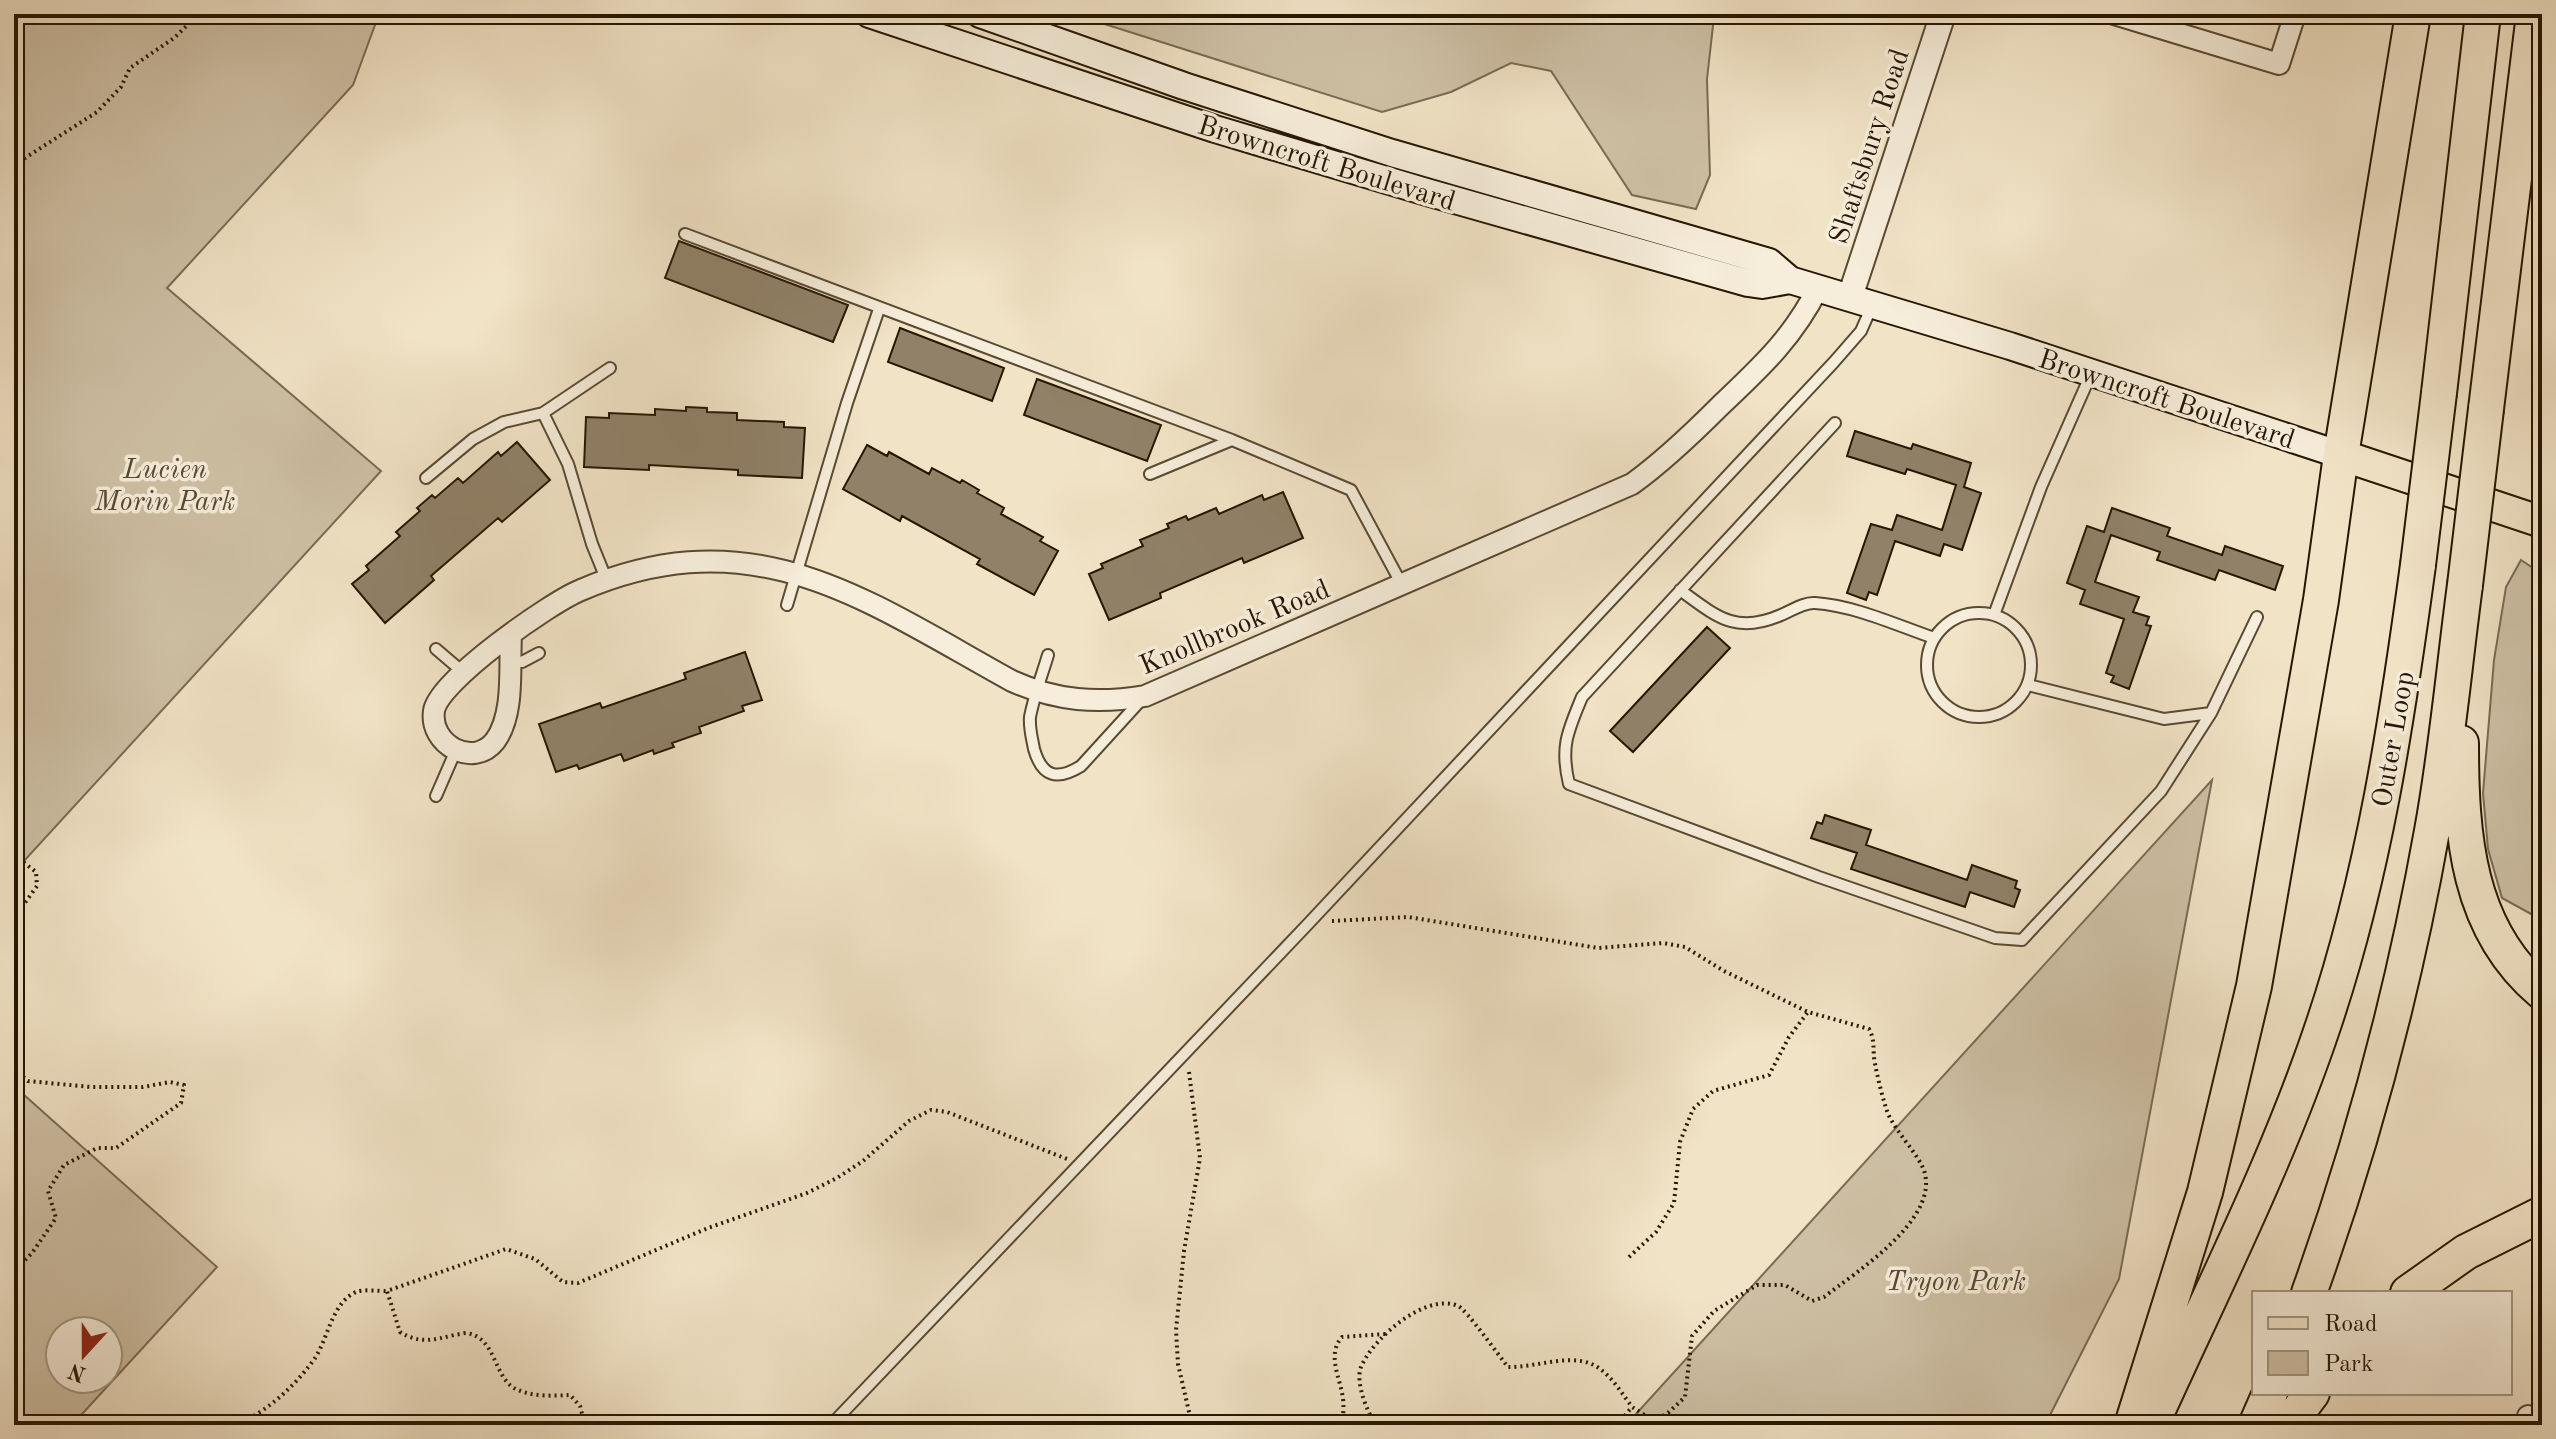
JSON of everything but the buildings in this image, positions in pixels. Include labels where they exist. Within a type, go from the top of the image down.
[{"type":"highway","points":[[2132,1425],[2205,1192],[2254,986],[2324,577],[2413,14]]},
{"type":"highway","name":"Outer Loop","points":[[2151,1425],[2285,1126],[2312,1057],[2342,965],[2380,812],[2418,565],[2483,14]]},
{"type":"highway","name":"Outer Loop","points":[[2310,1291],[2367,1112],[2412,934],[2433,827],[2534,14]]},
{"type":"highway","points":[[2465,585],[2461,758],[2464,829],[2470,868],[2480,905],[2496,938],[2516,967],[2542,992]]},
{"type":"highway","points":[[2411,1291],[2466,1252],[2542,1214]]},
{"type":"highway","points":[[2256,1425],[2269,1395]]},
{"type":"highway","points":[[2288,1425],[2310,1395]]},
{"type":"main road","name":"Browncroft Boulevard","points":[[869,14],[1175,116],[1603,242],[1748,283],[1762,285],[1790,280]]},
{"type":"main road","name":"Browncroft Boulevard","points":[[980,14],[1337,136],[1769,262],[1790,280],[2091,372],[2542,522]]},
{"type":"street","name":"Shaftsbury Road","points":[[1861,300],[1943,14]]},
{"type":"street","points":[[2114,14],[2279,64],[2295,14]]},
{"type":"street","name":"Knollbrook Road","points":[[456,750],[437,733],[433,721],[434,708],[441,696],[464,673],[511,635],[568,596],[639,571],[694,561],[729,560],[797,572],[863,599],[1037,692],[1096,701],[1145,696],[1620,491],[1670,454],[1778,350],[1802,319],[1818,288]]},
{"type":"street","points":[[456,750],[475,752],[489,747],[497,738],[508,709],[511,635]]},
{"type":"lane","points":[[1603,242],[1611,216]]},
{"type":"lane","points":[[685,234],[1232,440],[1351,490],[1402,585]]},
{"type":"lane","points":[[831,1425],[1308,924],[1834,362],[1861,331],[1861,300]]},
{"type":"lane","points":[[787,605],[847,403],[879,309]]},
{"type":"lane","points":[[426,478],[473,439],[504,422],[543,413],[610,368]]},
{"type":"lane","points":[[1994,615],[2041,487],[2091,372]]},
{"type":"lane","points":[[543,413],[568,464],[592,544],[607,581]]},
{"type":"lane","points":[[1835,423],[1582,697],[1565,739],[1565,768],[1569,784],[1819,877],[1995,938],[2022,940],[2161,791],[2211,713],[2257,617]]},
{"type":"lane","points":[[1150,474],[1232,440]]},
{"type":"lane","points":[[1680,590],[1714,615],[1740,625],[1771,620],[1811,602],[1844,607],[1934,638]]},
{"type":"lane","points":[[1977,613],[1994,615],[2010,623],[2026,643],[2032,668],[2028,685],[2019,700],[2006,711],[1990,717],[1972,718],[1956,713],[1942,702],[1929,680],[1928,654],[1934,638],[1945,625],[1960,616],[1977,613]]},
{"type":"lane","points":[[436,649],[464,673]]},
{"type":"lane","points":[[509,661],[522,662],[539,653]]},
{"type":"lane","points":[[1048,655],[1030,718],[1030,732],[1039,764],[1047,772],[1068,774],[1081,766],[1145,696]]},
{"type":"lane","points":[[2028,685],[2164,719],[2211,713]]},
{"type":"lane","points":[[436,796],[456,750]]},
{"type":"path","points":[[14,165],[97,112],[121,87],[130,68],[174,38],[199,14]]},
{"type":"path","points":[[14,855],[36,872],[37,886],[14,918]]},
{"type":"path","points":[[1308,924],[1408,917],[1598,948],[1663,943],[1685,947],[1724,971],[1808,1012],[1869,1029],[1875,1041],[1874,1060],[1888,1115],[1925,1174],[1923,1196],[1915,1218],[1895,1242],[1824,1297],[1812,1301],[1785,1285],[1757,1285],[1714,1311],[1692,1336],[1685,1397],[1653,1422]]},
{"type":"path","points":[[1629,1257],[1656,1232],[1674,1203],[1680,1142],[1693,1109],[1713,1091],[1769,1075],[1789,1037],[1808,1012]]},
{"type":"path","points":[[1185,1053],[1200,1158],[1184,1251],[1176,1330],[1178,1364],[1192,1425]]},
{"type":"path","points":[[14,1069],[28,1081],[91,1087],[143,1087],[170,1082],[184,1085],[181,1103],[147,1129],[116,1148],[97,1148],[64,1165],[48,1191],[56,1218],[32,1253],[14,1271]]},
{"type":"path","points":[[238,1425],[268,1409],[315,1358],[345,1301],[357,1292],[387,1291],[506,1249],[535,1259],[563,1282],[578,1283],[708,1228],[807,1193],[863,1161],[909,1121],[931,1110],[970,1120],[1045,1152],[1067,1159],[1084,1160]]},
{"type":"path","points":[[387,1291],[400,1332],[414,1341],[466,1333],[480,1339],[493,1354],[500,1374],[512,1387],[526,1393],[570,1395],[580,1406],[585,1425]]},
{"type":"path","points":[[1376,1425],[1360,1384],[1360,1369],[1387,1334],[1420,1309],[1438,1302],[1455,1304],[1466,1310],[1471,1322],[1508,1367],[1580,1360],[1599,1367],[1632,1407],[1660,1425]]},
{"type":"path","points":[[1342,1425],[1343,1399],[1335,1362],[1337,1343],[1342,1337],[1387,1334]]},
{"type":"path","points":[[1617,1425],[1632,1407]]},
{"type":"green space","name":"Lucien Morin Park","points":[[14,14],[379,14],[353,85],[167,288],[381,471],[14,872]]},
{"type":"green space","points":[[1073,14],[1297,14],[1327,22],[1339,14],[1717,14],[1714,17],[1707,79],[1710,175],[1696,209],[1632,195],[1551,71],[1511,63],[1451,92],[1382,112]]},
{"type":"green space","points":[[2521,560],[2542,574],[2542,920],[2502,898],[2488,849],[2483,793],[2494,660],[2506,587]]},
{"type":"green space","name":"Tryon Park","points":[[2212,780],[2119,1279],[2045,1425],[1626,1425]]},
{"type":"green space","points":[[14,1086],[217,1267],[124,1368],[124,1315],[44,1315],[44,1395],[100,1395],[72,1425],[14,1425]]}]
